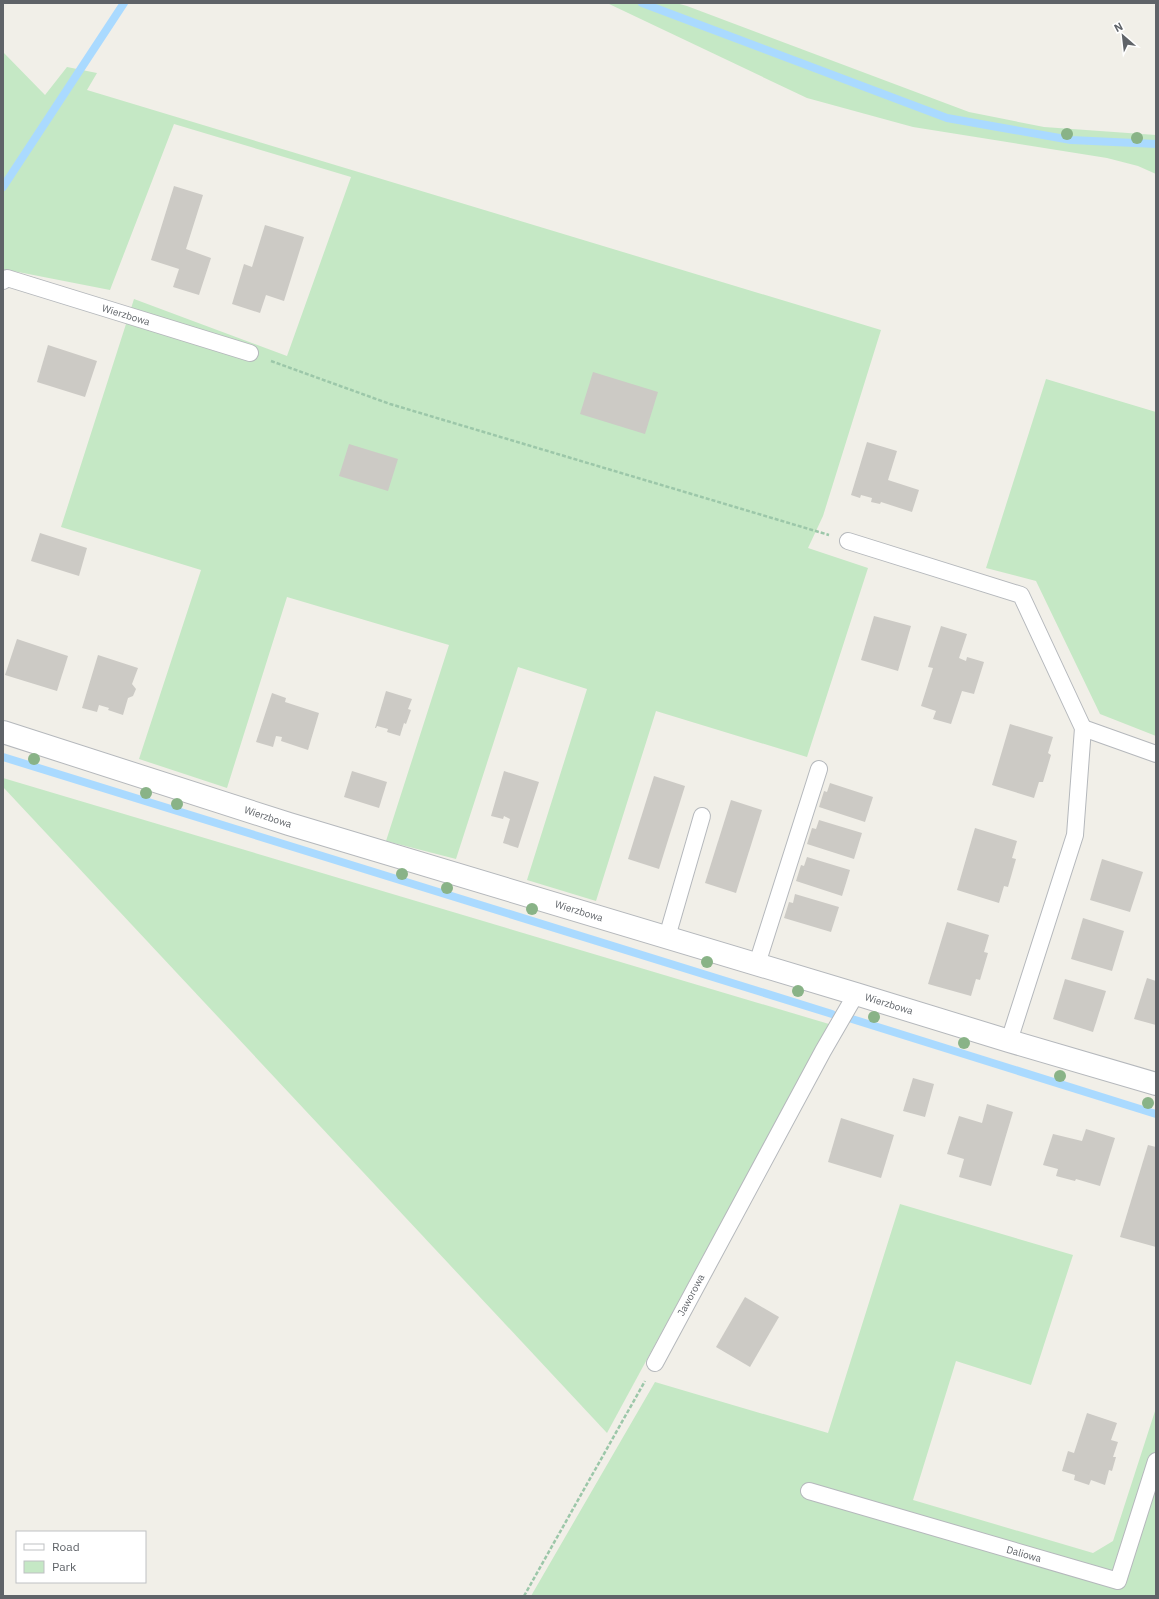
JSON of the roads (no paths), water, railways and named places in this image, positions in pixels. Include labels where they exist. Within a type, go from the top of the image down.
[{"type":"street","name":"Wierzbowa","points":[[3,732],[289,824],[1156,1084]]},
{"type":"lane","name":"Wierzbowa","points":[[3,281],[7,278],[250,354]]},
{"type":"lane","points":[[848,541],[1021,595],[1083,728],[1075,835],[1009,1041]]},
{"type":"lane","points":[[1083,728],[1156,754]]},
{"type":"lane","points":[[757,964],[819,769]]},
{"type":"lane","points":[[666,937],[702,816]]},
{"type":"lane","name":"Jaworowa","points":[[655,1363],[823,1051],[856,994]]},
{"type":"lane","name":"Daliowa","points":[[809,1491],[1118,1581],[1156,1461]]},
{"type":"waterway","points":[[3,187],[124,3]]},
{"type":"waterway","points":[[642,3],[947,118],[1071,140],[1156,144]]},
{"type":"waterway","points":[[3,757],[832,1014]]},
{"type":"waterway","points":[[852,1019],[1156,1114]]}]
